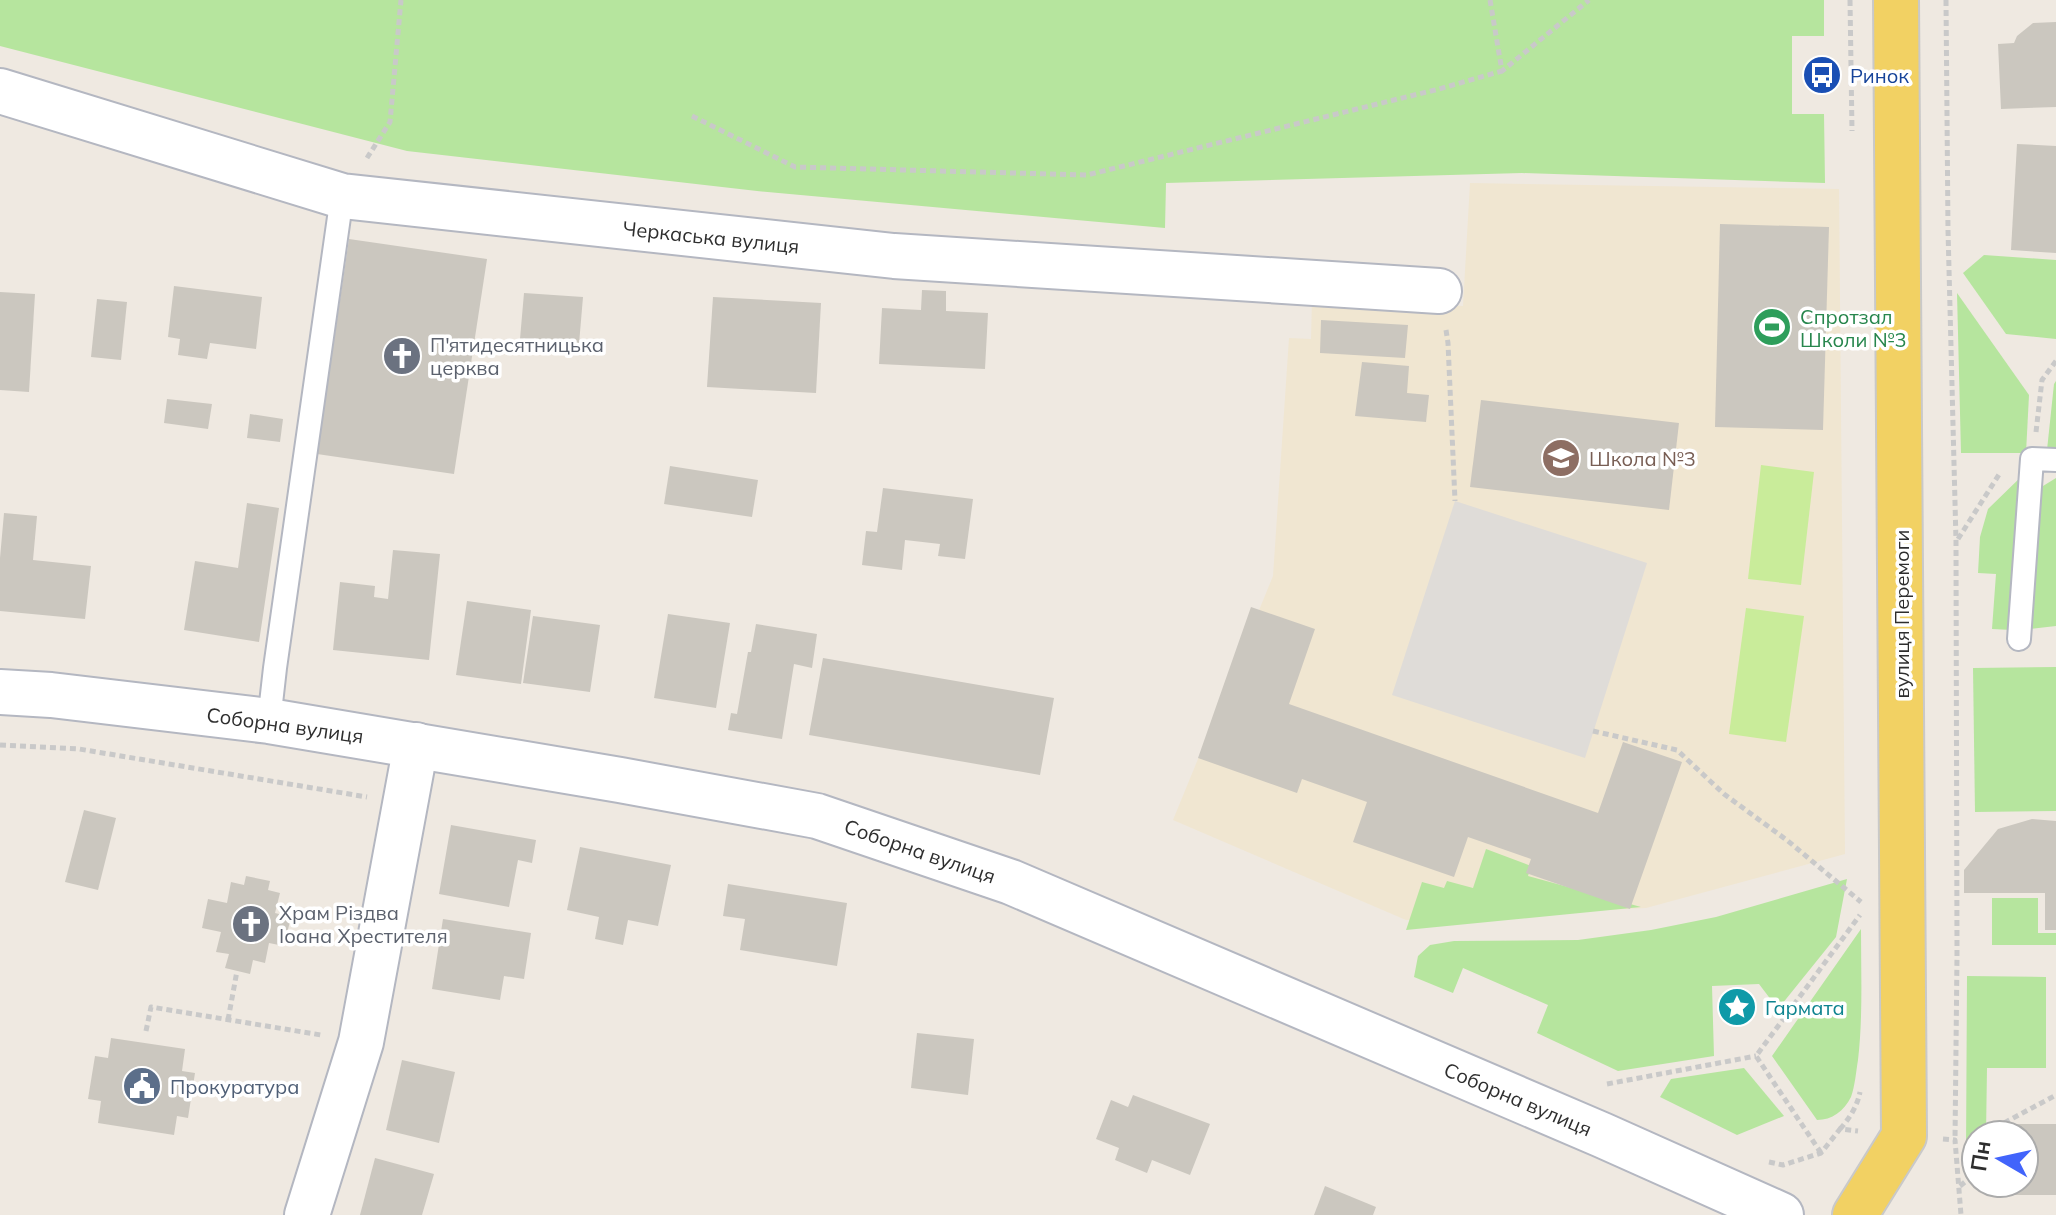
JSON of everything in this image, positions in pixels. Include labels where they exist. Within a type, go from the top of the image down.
[{"type":"main road","name":"вулиця Перемоги","points":[[1855,1215],[1904,1136],[1896,0]]},
{"type":"street","name":"Черкаська вулиця","points":[[0,91],[342,196],[894,256],[1439,291]]},
{"type":"street","name":"Соборна вулиця","points":[[0,692],[51,695],[269,721],[817,816],[1011,882],[1781,1215]]},
{"type":"street","points":[[307,1215],[361,1042],[416,745]]},
{"type":"lane","points":[[269,721],[342,196]]},
{"type":"lane","points":[[2019,639],[2032,459],[2056,460]]},
{"type":"path","points":[[342,196],[390,122],[401,0]]},
{"type":"path","points":[[1490,0],[1502,71]]},
{"type":"path","points":[[692,116],[795,167],[1087,175],[1502,71],[1589,0]]},
{"type":"path","points":[[1850,0],[1853,143]]},
{"type":"path","points":[[1946,0],[1956,541],[1955,1140]]},
{"type":"path","points":[[1439,291],[1448,343],[1455,501]]},
{"type":"path","points":[[1593,731],[1677,750],[1724,794],[1788,841],[1866,906]]},
{"type":"path","points":[[0,745],[79,749],[370,798]]},
{"type":"path","points":[[1607,1084],[1756,1056],[1866,906],[1866,891]]},
{"type":"path","points":[[228,1020],[237,971]]},
{"type":"path","points":[[146,1031],[151,1007],[361,1042]]},
{"type":"path","points":[[1756,1056],[1821,1153]]},
{"type":"path","points":[[2011,1119],[2056,1095]]},
{"type":"shaded area","name":"Школа №3","points":[[1470,183],[1839,189],[1845,854],[1646,908],[1406,920],[1173,820],[1273,576],[1289,338],[1311,339],[1312,299],[1463,306]]},
{"type":"shaded area","points":[[1455,501],[1647,563],[1585,758],[1392,695]]},
{"type":"green space","points":[[0,0],[1824,0],[1824,36],[1792,36],[1792,114],[1824,114],[1825,183],[1522,173],[1166,183],[1165,228],[757,191],[407,151],[0,46]]},
{"type":"green space","points":[[1984,255],[2056,260],[2056,339],[2006,334],[1963,273]]},
{"type":"green space","points":[[1957,293],[2029,395],[2026,453],[1961,453]]},
{"type":"green space","points":[[2056,381],[2056,450],[2047,450],[2054,384]]},
{"type":"green space","points":[[1761,465],[1814,472],[1801,585],[1748,579]]},
{"type":"green space","points":[[2025,473],[2012,630],[1992,629],[1996,574],[1978,573],[1980,537],[1988,509]]},
{"type":"green space","points":[[2056,478],[2056,626],[2029,629],[2036,502],[2043,486]]},
{"type":"green space","points":[[1746,608],[1804,616],[1786,742],[1729,734]]},
{"type":"green space","points":[[2056,667],[2056,811],[1975,812],[1973,668]]},
{"type":"green space","points":[[1486,849],[1531,866],[1528,876],[1641,907],[1406,930],[1422,882],[1444,888],[1447,881],[1473,888]]},
{"type":"green space","points":[[1847,879],[1836,937],[1778,1009],[1759,984],[1712,986],[1714,1056],[1618,1071],[1537,1033],[1548,1005],[1463,968],[1453,993],[1414,977],[1418,956],[1430,945],[1454,941],[1578,940],[1651,930],[1716,917]]},
{"type":"green space","points":[[1992,898],[2038,898],[2038,933],[2056,933],[2056,945],[1992,945]]},
{"type":"green space","points":[[1861,929],[1861,1028],[1854,1088],[1841,1110],[1833,1116],[1817,1120],[1772,1056]]},
{"type":"green space","points":[[1967,976],[2046,977],[2046,1068],[1987,1068],[1986,1119],[1966,1119]]},
{"type":"green space","points":[[1744,1068],[1784,1116],[1737,1135],[1660,1097],[1671,1079]]},
{"type":"building","points":[[2056,22],[2056,107],[2001,109],[1998,44],[2014,43],[2017,36],[2033,23]]},
{"type":"building","points":[[2017,144],[2056,146],[2056,253],[2011,250]]},
{"type":"building","name":"Спротзал Школи №3","points":[[1720,224],[1829,227],[1823,430],[1715,427]]},
{"type":"building","name":"П'ятидесятницька церква","points":[[349,239],[487,259],[454,474],[317,454]]},
{"type":"building","points":[[174,286],[262,297],[256,349],[210,343],[207,359],[178,355],[180,339],[168,337]]},
{"type":"building","points":[[922,290],[946,291],[946,311],[988,313],[985,369],[879,364],[882,308],[921,310]]},
{"type":"building","points":[[0,292],[35,294],[29,392],[0,390]]},
{"type":"building","points":[[524,293],[583,297],[579,344],[520,339]]},
{"type":"building","points":[[713,297],[821,303],[816,393],[707,387]]},
{"type":"building","points":[[97,299],[127,302],[121,360],[91,357]]},
{"type":"building","points":[[1321,320],[1408,325],[1405,358],[1320,353]]},
{"type":"building","points":[[1362,362],[1409,366],[1407,393],[1429,395],[1426,422],[1355,416]]},
{"type":"building","points":[[167,399],[212,404],[208,429],[164,423]]},
{"type":"building","points":[[1481,400],[1679,423],[1669,510],[1470,487]]},
{"type":"building","points":[[250,414],[283,419],[280,442],[247,438]]},
{"type":"building","points":[[670,466],[758,480],[752,517],[664,504]]},
{"type":"building","points":[[883,488],[973,499],[965,559],[938,556],[940,544],[905,540],[902,570],[862,565],[866,531],[877,532]]},
{"type":"building","points":[[247,503],[279,508],[259,642],[184,630],[195,561],[238,568]]},
{"type":"building","points":[[4,513],[37,516],[33,560],[91,566],[85,619],[0,611]]},
{"type":"building","points":[[393,550],[440,554],[429,660],[333,650],[340,582],[375,586],[374,597],[388,599]]},
{"type":"building","points":[[467,601],[531,610],[521,684],[456,675]]},
{"type":"building","points":[[1251,607],[1315,629],[1289,704],[1598,813],[1623,742],[1682,762],[1630,909],[1526,873],[1531,859],[1468,837],[1454,877],[1353,842],[1367,802],[1302,779],[1297,793],[1198,758]]},
{"type":"building","points":[[668,614],[730,623],[716,708],[654,698]]},
{"type":"building","points":[[533,616],[600,625],[590,692],[523,683]]},
{"type":"building","points":[[756,624],[817,634],[812,668],[794,664],[782,739],[728,730],[731,713],[737,714]]},
{"type":"building","points":[[823,658],[1054,698],[1040,775],[809,735]]},
{"type":"building","points":[[84,810],[116,818],[98,890],[65,882]]},
{"type":"building","points":[[2032,819],[2056,821],[2056,930],[2045,930],[2045,893],[1964,893],[1964,870],[1998,829]]},
{"type":"building","points":[[451,825],[536,840],[532,863],[518,860],[509,907],[439,894]]},
{"type":"building","points":[[580,847],[671,865],[658,926],[628,920],[623,945],[595,939],[599,917],[567,910]]},
{"type":"building","points":[[246,876],[270,881],[268,890],[280,893],[275,913],[291,917],[284,946],[269,943],[265,963],[253,960],[250,974],[225,968],[229,954],[216,952],[221,932],[202,928],[208,899],[227,903],[231,882],[244,885]]},
{"type":"building","points":[[728,884],[847,903],[837,966],[740,950],[745,919],[723,916]]},
{"type":"building","points":[[443,919],[531,933],[524,979],[504,976],[500,1000],[432,989]]},
{"type":"building","points":[[917,1033],[974,1039],[968,1095],[911,1088]]},
{"type":"building","name":"Прокуратура","points":[[111,1038],[185,1049],[182,1071],[195,1073],[188,1118],[177,1116],[174,1135],[98,1123],[101,1101],[88,1099],[95,1056],[108,1058]]},
{"type":"building","points":[[402,1060],[455,1072],[439,1143],[386,1130]]},
{"type":"building","points":[[1133,1095],[1210,1124],[1190,1175],[1152,1160],[1147,1173],[1115,1160],[1119,1148],[1096,1139],[1111,1100],[1128,1107]]},
{"type":"building","points":[[2040,1124],[2056,1124],[2056,1195],[2040,1195]]},
{"type":"building","points":[[375,1158],[434,1174],[422,1215],[360,1215]]},
{"type":"building","points":[[1325,1186],[1376,1207],[1373,1215],[1314,1215]]},
{"type":"place","name":"Ринок","points":[[1822,75]]},
{"type":"place","name":"Спротзал Школи №3","points":[[1772,327]]},
{"type":"place","name":"П'ятидесятницька церква","points":[[402,356]]},
{"type":"place","name":"Школа №3","points":[[1561,458]]},
{"type":"place","name":"Храм Різдва Іоана Хрестителя","points":[[251,924]]},
{"type":"place","name":"Гармата","points":[[1737,1007]]},
{"type":"place","name":"Прокуратура","points":[[142,1086]]}]
